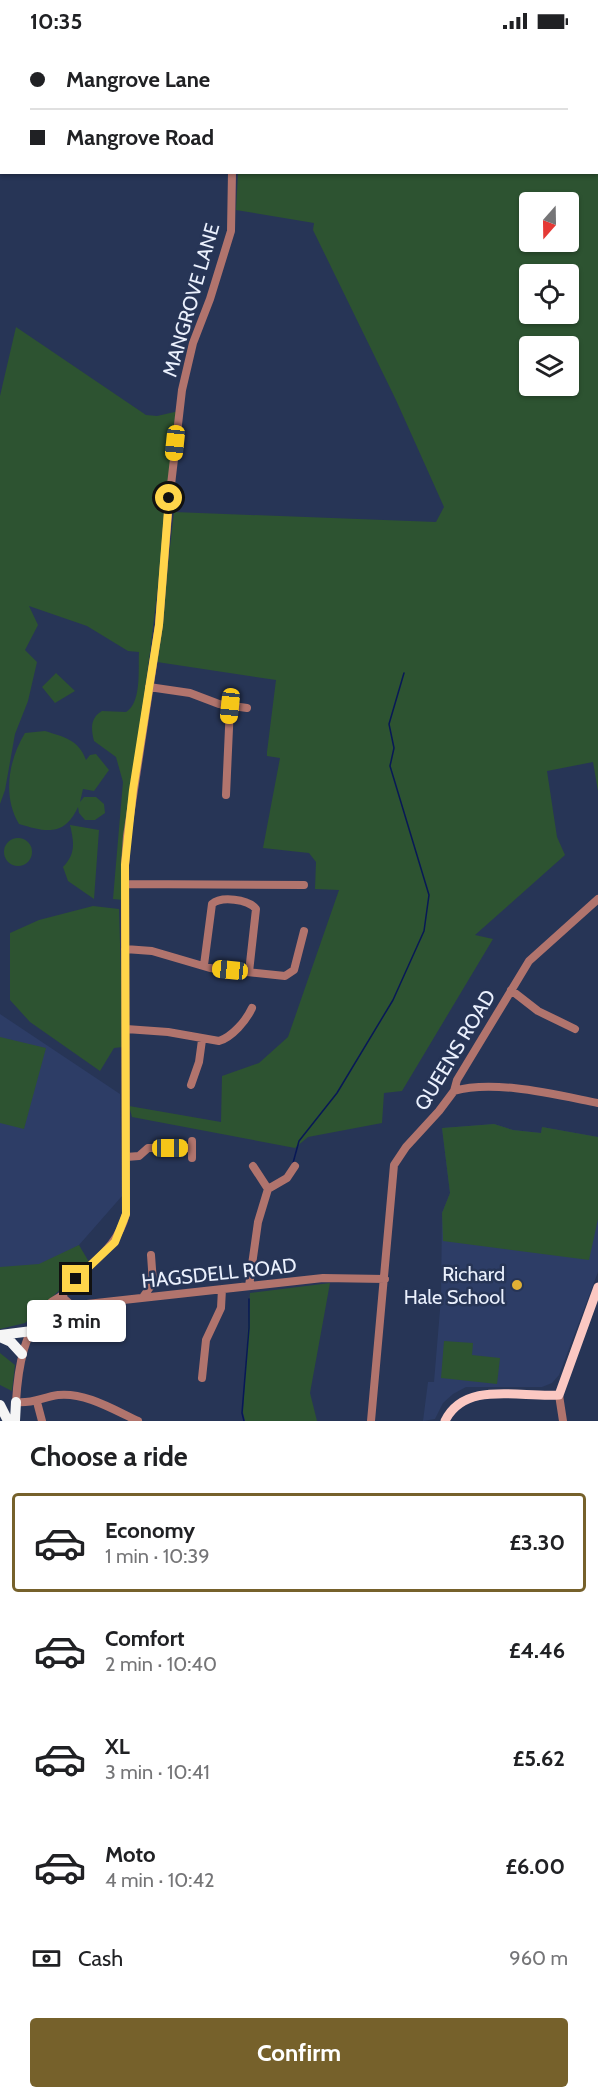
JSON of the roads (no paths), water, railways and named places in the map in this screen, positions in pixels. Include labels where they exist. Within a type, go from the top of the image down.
[{"type":"highway","points":[[0,1336],[32,1331]]},
{"type":"highway","points":[[0,1336],[11,1342],[22,1354]]},
{"type":"highway","points":[[15,1421],[16,1402]]},
{"type":"highway","points":[[0,1405],[8,1421]]},
{"type":"main road","points":[[445,1421],[455,1406],[475,1394],[559,1395],[598,1287]]},
{"type":"street","name":"MANGROVE LANE","points":[[16,1402],[22,1354],[32,1331],[50,1303],[61,1296],[108,1250],[124,1224],[127,1206],[125,884],[130,813],[159,625],[169,502],[182,390],[193,343],[231,231],[231,174]]},
{"type":"street","points":[[149,687],[197,695],[230,706],[247,708]]},
{"type":"street","points":[[226,795],[230,706]]},
{"type":"street","points":[[125,884],[304,885]]},
{"type":"street","name":"QUEENS ROAD","points":[[371,1421],[394,1166],[402,1153],[430,1124],[454,1091],[461,1073],[536,953],[598,899]]},
{"type":"street","points":[[204,965],[212,904],[218,900],[247,902],[256,909],[249,972]]},
{"type":"street","points":[[125,949],[152,951],[204,965],[285,976],[291,974],[299,958],[304,931]]},
{"type":"street","points":[[511,990],[538,1011],[576,1029]]},
{"type":"street","points":[[126,1029],[168,1032],[214,1042],[226,1038],[242,1024],[252,1008]]},
{"type":"street","points":[[191,1085],[200,1062],[202,1040]]},
{"type":"street","points":[[454,1091],[467,1088],[515,1089],[598,1103]]},
{"type":"street","points":[[126,1157],[139,1156],[148,1148],[192,1144],[192,1158]]},
{"type":"street","points":[[253,1166],[268,1189]]},
{"type":"street","points":[[249,1286],[258,1222],[268,1189],[287,1178],[295,1166]]},
{"type":"street","points":[[143,1297],[153,1283],[151,1255]]},
{"type":"street","name":"HAGSDELL ROAD","points":[[61,1296],[75,1305],[323,1278],[385,1280]]},
{"type":"street","points":[[202,1378],[206,1340],[221,1308],[222,1289]]},
{"type":"street","points":[[16,1402],[37,1402],[56,1395],[82,1397],[138,1421]]},
{"type":"street","points":[[559,1395],[563,1421]]},
{"type":"street","points":[[37,1402],[42,1421]]},
{"type":"waterway","points":[[293,1163],[299,1141],[337,1093],[393,1000],[424,931],[429,895],[390,766],[394,748],[389,724],[404,673]]},
{"type":"waterway","points":[[244,1421],[242,1413],[249,1299]]},
{"type":"place","name":"Richard Hale School","points":[[517,1285]]}]
